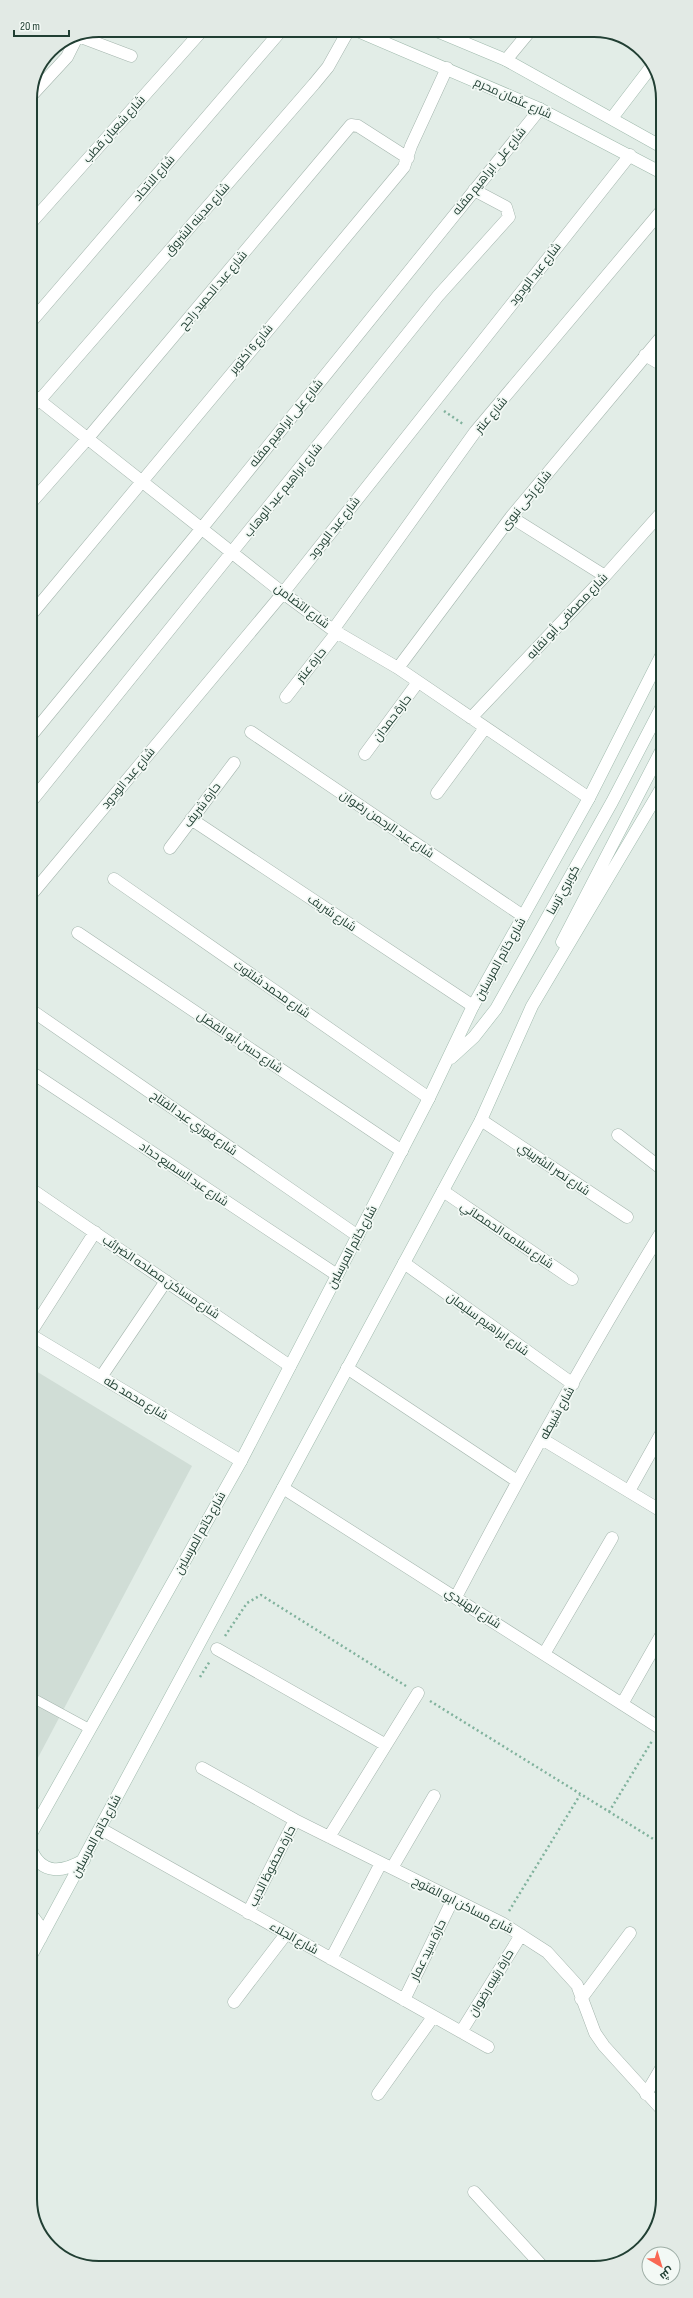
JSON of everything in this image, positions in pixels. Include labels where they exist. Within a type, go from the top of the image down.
[{"type":"street","name":"شارع شعبان قطب","points":[[37,216],[196,37]]},
{"type":"street","name":"شارع الاتحاد","points":[[37,315],[276,37]]},
{"type":"street","name":"شارع مدينه الشروق","points":[[37,398],[314,84],[328,67],[344,37]]},
{"type":"street","name":"شارع عثمان محرم","points":[[372,37],[540,108],[656,170]]},
{"type":"street","points":[[451,37],[506,60],[656,144]]},
{"type":"street","points":[[506,60],[525,37]]},
{"type":"street","points":[[85,39],[131,56]]},
{"type":"street","points":[[38,88],[67,57],[75,42]]},
{"type":"street","name":"شارع 6 اكتوبر","points":[[37,607],[141,480],[404,167],[411,146],[447,68]]},
{"type":"street","points":[[612,118],[649,70]]},
{"type":"street","name":"شارع على ابراهيم مقله","points":[[37,728],[202,528],[540,108]]},
{"type":"street","name":"شارع عبد الحميد راجح","points":[[37,496],[88,438],[351,126],[358,126],[408,158]]},
{"type":"street","name":"شارع عبد الودود","points":[[37,887],[283,593],[630,155]]},
{"type":"street","name":"شارع ابراهيم عبد الوهاب","points":[[37,794],[233,553],[438,296],[509,217],[506,207],[474,190]]},
{"type":"street","name":"شارع عنتر","points":[[335,631],[475,432],[656,217]]},
{"type":"street","name":"شارع زكى نبوى","points":[[398,668],[511,517],[656,343]]},
{"type":"street","points":[[645,355],[656,362]]},
{"type":"street","name":"شارع التضامن","points":[[37,403],[88,438],[283,593],[335,631],[398,668],[588,798]]},
{"type":"street","points":[[511,517],[605,576]]},
{"type":"street","name":"شارع مصطفى أبو نقابه","points":[[471,718],[605,576],[656,519]]},
{"type":"street","name":"حارة عنتر","points":[[286,697],[335,631]]},
{"type":"street","name":"شارع خاتم المرسلين","points":[[37,1823],[241,1461],[402,1151],[474,1006],[588,798],[656,666]]},
{"type":"street","name":"حارة حمدان","points":[[365,754],[418,682]]},
{"type":"street","name":"كوبري ترسا","points":[[447,1062],[474,1037],[496,1009],[608,808],[656,717]]},
{"type":"street","points":[[437,793],[486,728]]},
{"type":"street","name":"شارع عبد الرحمن رضوان","points":[[251,732],[524,916]]},
{"type":"street","name":"كوبري ترسا","points":[[532,1006],[572,922],[656,761]]},
{"type":"street","name":"حارة شريف","points":[[170,848],[234,762]]},
{"type":"street","name":"شارع خاتم المرسلين","points":[[37,1945],[101,1829],[481,1120],[532,1006],[656,797]]},
{"type":"street","name":"شارع شريف","points":[[191,819],[474,1006]]},
{"type":"street","name":"شارع محمد شلتوت","points":[[114,879],[429,1098]]},
{"type":"street","name":"شارع حسن أبو الفضل","points":[[78,933],[402,1151]]},
{"type":"street","name":"شارع فوزي عبد الفتاح","points":[[37,1014],[358,1236]]},
{"type":"street","name":"شارع عبد السميع حداد","points":[[37,1076],[337,1275]]},
{"type":"street","name":"شارع نصر الشربيني","points":[[481,1120],[627,1217]]},
{"type":"street","points":[[618,1134],[656,1164]]},
{"type":"street","name":"شارع سلامه الحمصاني","points":[[443,1191],[572,1279]]},
{"type":"street","name":"شارع مساكن مصلحه الضرائب","points":[[37,1193],[290,1366]]},
{"type":"street","points":[[37,1323],[95,1232]]},
{"type":"street","name":"شارع شبيطه","points":[[456,1597],[517,1481],[622,1296],[656,1241]]},
{"type":"street","name":"شارع ابراهيم سليمان","points":[[404,1263],[573,1384]]},
{"type":"street","points":[[101,1377],[166,1280]]},
{"type":"street","name":"شارع محمد طه","points":[[37,1339],[241,1461]]},
{"type":"street","points":[[348,1368],[517,1481]]},
{"type":"street","points":[[542,1439],[656,1508]]},
{"type":"street","points":[[629,1491],[656,1443]]},
{"type":"street","name":"شارع الهنيدي","points":[[283,1488],[656,1726]]},
{"type":"street","points":[[544,1654],[612,1538]]},
{"type":"street","points":[[622,1704],[656,1644]]},
{"type":"street","points":[[217,1649],[386,1745]]},
{"type":"street","points":[[329,1837],[418,1694]]},
{"type":"street","name":"شارع مساكن ابو الفتوح","points":[[202,1768],[295,1820],[502,1923],[521,1934],[557,1961],[576,1986],[595,2033],[604,2046],[656,2104]]},
{"type":"street","points":[[392,1868],[434,1796]]},
{"type":"street","name":"حارة محفوظ الديب","points":[[248,1913],[295,1820]]},
{"type":"street","name":"شارع الجلاء","points":[[101,1829],[488,2048]]},
{"type":"street","points":[[37,1859],[53,1870],[71,1867],[84,1860]]},
{"type":"street","points":[[332,1959],[381,1863]]},
{"type":"street","name":"حارة سيد عمار","points":[[404,2000],[453,1899]]},
{"type":"street","points":[[37,1923],[41,1938]]},
{"type":"street","points":[[581,1999],[630,1933]]},
{"type":"street","points":[[234,2002],[286,1934]]},
{"type":"street","name":"حارة رتيبه رضوان","points":[[462,2032],[521,1934]]},
{"type":"street","points":[[378,2094],[433,2016]]},
{"type":"street","points":[[646,2094],[656,2077]]},
{"type":"street","points":[[474,2192],[537,2261]]},
{"type":"lane","points":[[37,1700],[90,1729]]},
{"type":"path","points":[[433,404],[475,432]]},
{"type":"path","points":[[197,1682],[247,1603],[261,1595],[580,1795],[656,1841]]},
{"type":"path","points":[[609,1812],[656,1737]]},
{"type":"path","points":[[502,1923],[580,1795]]},
{"type":"shaded area","points":[[37,1372],[192,1466],[37,1760]]}]
